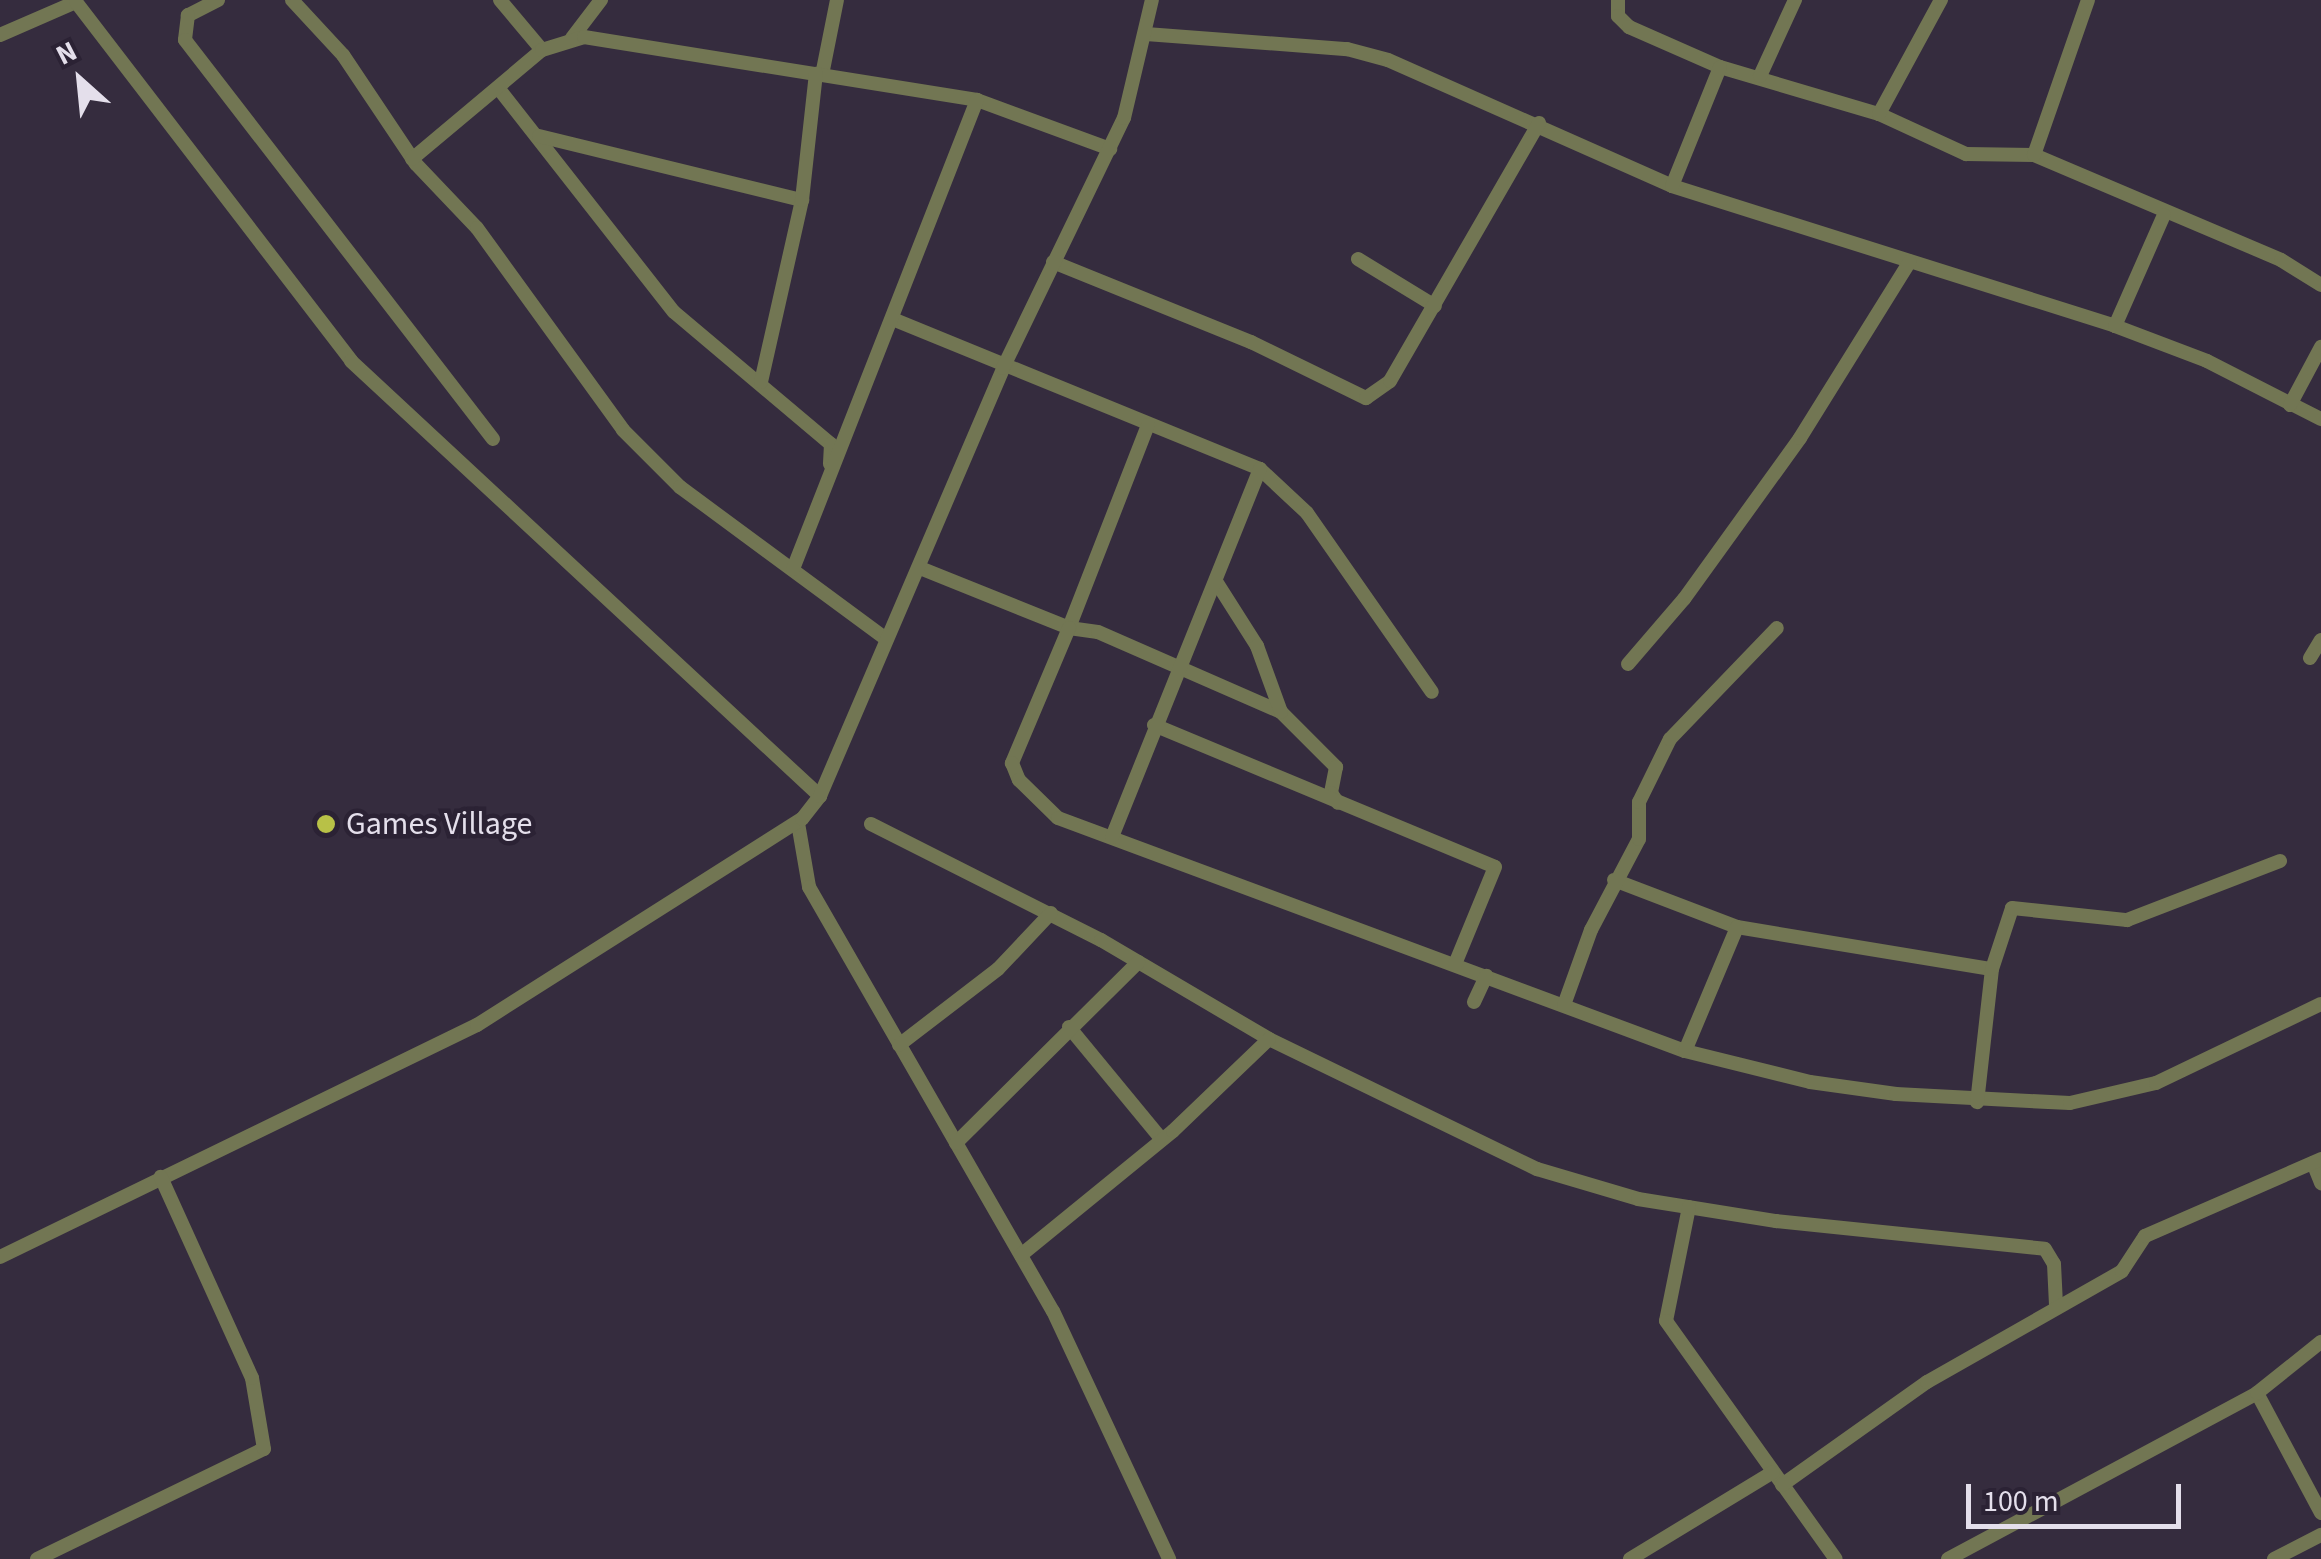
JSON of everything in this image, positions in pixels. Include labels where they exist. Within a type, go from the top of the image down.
[{"type":"street","points":[[218,0],[188,15],[185,40],[494,439]]},
{"type":"street","points":[[292,0],[343,55],[412,159],[476,228],[623,430],[680,487],[885,638]]},
{"type":"street","points":[[500,0],[542,50]]},
{"type":"street","points":[[572,38],[601,0]]},
{"type":"street","points":[[761,382],[802,200],[819,75],[837,0]]},
{"type":"street","points":[[0,1257],[477,1025],[798,823],[820,796],[1003,368],[1110,149],[1146,34],[1152,0]]},
{"type":"street","points":[[1618,0],[1618,16],[1629,27],[1720,67],[1878,114],[1966,154],[2034,155],[2164,215],[2280,260],[2321,285]]},
{"type":"street","points":[[1760,76],[1795,0]]},
{"type":"street","points":[[1878,114],[1941,0]]},
{"type":"street","points":[[2034,155],[2088,0]]},
{"type":"street","points":[[0,35],[76,1],[351,360],[820,796]]},
{"type":"street","points":[[1146,34],[1348,49],[1538,122],[1672,186],[2115,326],[2207,362],[2321,419]]},
{"type":"street","points":[[412,159],[542,50],[572,38],[976,100],[1110,149]]},
{"type":"street","points":[[1672,186],[1720,67]]},
{"type":"street","points":[[499,89],[674,312],[832,444],[830,464]]},
{"type":"street","points":[[793,569],[830,464],[895,320],[976,100]]},
{"type":"street","points":[[1053,262],[1250,342],[1366,398],[1390,381],[1538,122]]},
{"type":"street","points":[[538,136],[802,200]]},
{"type":"street","points":[[2115,326],[2164,215]]},
{"type":"street","points":[[1358,259],[1435,306]]},
{"type":"street","points":[[1628,664],[1684,599],[1800,438],[1910,261]]},
{"type":"street","points":[[895,320],[1003,368],[1260,469],[1308,513],[1432,692]]},
{"type":"street","points":[[2290,405],[2321,347]]},
{"type":"street","points":[[1148,426],[1012,763],[1019,780],[1058,818],[1685,1050],[1810,1082],[1976,1102],[2070,1103],[2156,1084],[2321,1004]]},
{"type":"street","points":[[1112,837],[1260,469]]},
{"type":"street","points":[[920,568],[1069,628],[1098,632],[1281,712],[1336,767],[1331,793],[1338,803]]},
{"type":"street","points":[[1216,583],[1258,646],[1281,712]]},
{"type":"street","points":[[1564,1005],[1614,880],[1640,839],[1639,802],[1670,739],[1777,628]]},
{"type":"street","points":[[2310,658],[2321,640]]},
{"type":"street","points":[[1154,725],[1496,867],[1455,964]]},
{"type":"street","points":[[798,823],[810,888],[1021,1255],[1169,1559]]},
{"type":"street","points":[[870,824],[1051,913],[1269,1039],[1537,1169],[1689,1207],[2046,1249],[2054,1264],[2056,1305]]},
{"type":"street","points":[[1976,1102],[1992,969],[2012,908],[2127,920],[2280,860]]},
{"type":"street","points":[[1614,880],[1737,927],[1992,969]]},
{"type":"street","points":[[899,1045],[998,969],[1051,913]]},
{"type":"street","points":[[1685,1050],[1737,927]]},
{"type":"street","points":[[956,1143],[1138,962]]},
{"type":"street","points":[[1474,1002],[1486,976]]},
{"type":"street","points":[[1069,1027],[1162,1140]]},
{"type":"street","points":[[1021,1255],[1162,1140],[1269,1039]]},
{"type":"street","points":[[1782,1485],[1927,1382],[2056,1305],[2122,1272],[2144,1236],[2317,1161],[2321,1183]]},
{"type":"street","points":[[37,1559],[264,1450],[252,1378],[161,1177]]},
{"type":"street","points":[[1689,1207],[1666,1321],[1836,1559]]},
{"type":"street","points":[[1948,1559],[2257,1393],[2321,1342]]},
{"type":"street","points":[[2257,1393],[2321,1513]]},
{"type":"street","points":[[1630,1559],[1773,1472]]},
{"type":"street","points":[[2274,1559],[2321,1535]]},
{"type":"place","name":"Games Village","points":[[326,824]]}]
